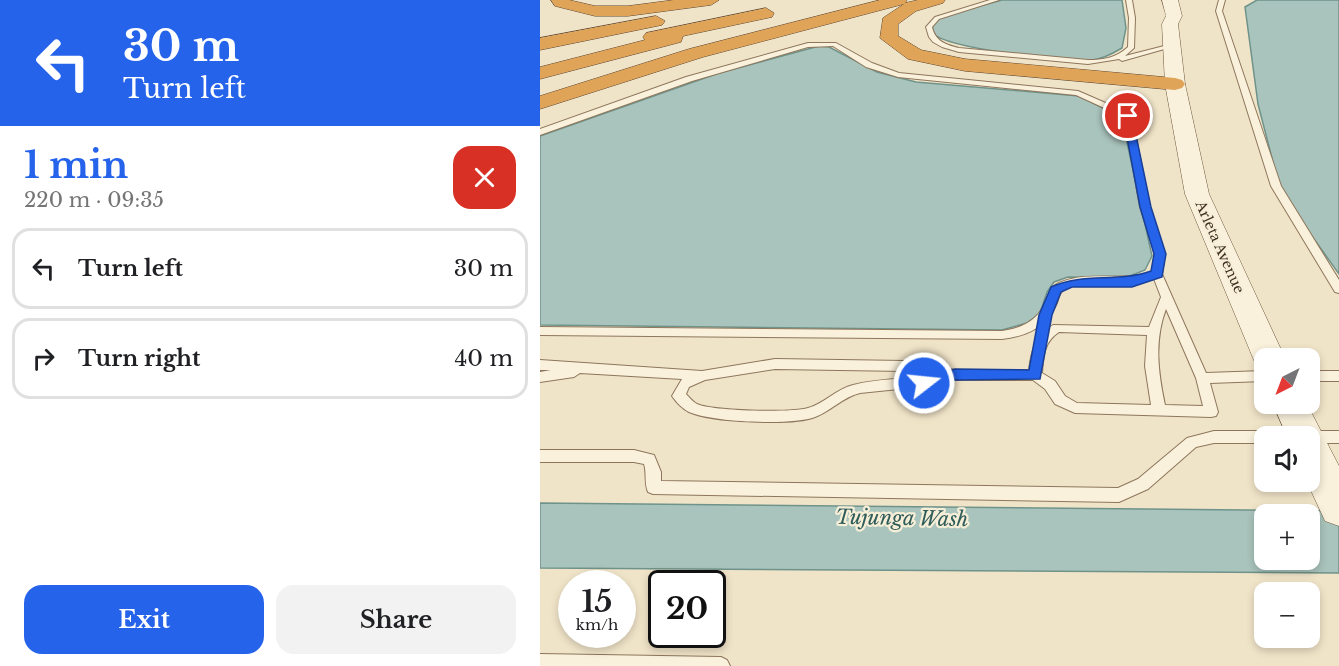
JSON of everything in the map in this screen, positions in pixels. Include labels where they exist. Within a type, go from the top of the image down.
[{"type":"highway","points":[[559,0],[595,11],[628,11],[711,0]]},
{"type":"highway","points":[[540,73],[699,32],[860,0]]},
{"type":"highway","points":[[540,103],[696,53],[899,0]]},
{"type":"highway","points":[[937,0],[910,8],[889,22],[889,38],[915,55],[965,65],[1175,84]]},
{"type":"highway","points":[[540,44],[618,28],[778,5]]},
{"type":"highway","points":[[540,65],[778,5]]},
{"type":"main road","name":"Arleta Avenue","points":[[1170,0],[1174,16],[1163,20],[1172,46],[1175,84],[1197,194],[1265,348]]},
{"type":"main road","points":[[1320,467],[1335,499]]},
{"type":"lane","points":[[996,0],[937,18],[929,27],[931,36],[940,44],[959,50],[1088,62],[1106,61],[1172,46]]},
{"type":"lane","points":[[1106,61],[1124,54],[1131,48],[1132,18],[1129,0]]},
{"type":"lane","points":[[1221,0],[1219,11],[1276,186],[1339,289]]},
{"type":"lane","points":[[540,132],[689,79],[821,43],[834,44],[869,65],[898,75],[925,80],[1078,93],[1128,116],[1145,207],[1160,254],[1157,274],[1202,378],[1211,412],[1075,408],[1060,400],[1050,384],[1035,375],[955,375],[905,366],[775,364],[702,376],[540,364]]},
{"type":"lane","points":[[1035,375],[1046,315],[1056,290],[1061,285],[1078,282],[1132,282],[1157,274]]},
{"type":"lane","points":[[1159,410],[1153,382],[1152,331],[1155,318],[1167,296]]},
{"type":"lane","points":[[540,332],[992,336],[1026,331],[1038,324],[1046,315]]},
{"type":"lane","points":[[1042,340],[1057,328],[1152,331]]},
{"type":"lane","points":[[540,377],[602,369]]},
{"type":"lane","points":[[702,376],[684,384],[679,396],[692,408],[714,412],[785,417],[811,413],[839,394],[859,388],[924,383],[955,375]]},
{"type":"lane","points":[[1202,378],[1254,376]]},
{"type":"lane","points":[[1320,376],[1339,376]]},
{"type":"lane","points":[[1320,436],[1339,437]]},
{"type":"lane","points":[[540,456],[634,456],[649,459],[654,472],[652,487],[1119,495],[1143,484],[1192,442],[1214,437],[1254,437]]},
{"type":"lane","points":[[540,663],[721,666]]},
{"type":"water","points":[[1002,0],[1122,0],[1126,28],[1122,48],[1096,59],[1058,59],[983,49],[942,39],[932,33],[933,23],[939,17]]},
{"type":"water","points":[[1257,0],[1339,0],[1339,274],[1281,193],[1258,104],[1245,7]]},
{"type":"water","points":[[819,46],[829,47],[877,72],[916,82],[1079,96],[1119,116],[1122,120],[1152,256],[1145,270],[1125,278],[1068,277],[1054,282],[1047,292],[1040,313],[1027,323],[1002,330],[540,325],[540,136],[719,73]]},
{"type":"water","name":"Tujunga Wash","points":[[540,503],[1254,510],[1254,570],[1320,570],[1320,511],[1339,511],[1339,573],[540,568]]},
{"type":"route","points":[[924,383],[955,375],[1035,375],[1046,315],[1056,290],[1061,285],[1078,282],[1132,282],[1157,274],[1160,254],[1145,207],[1128,116]]}]
